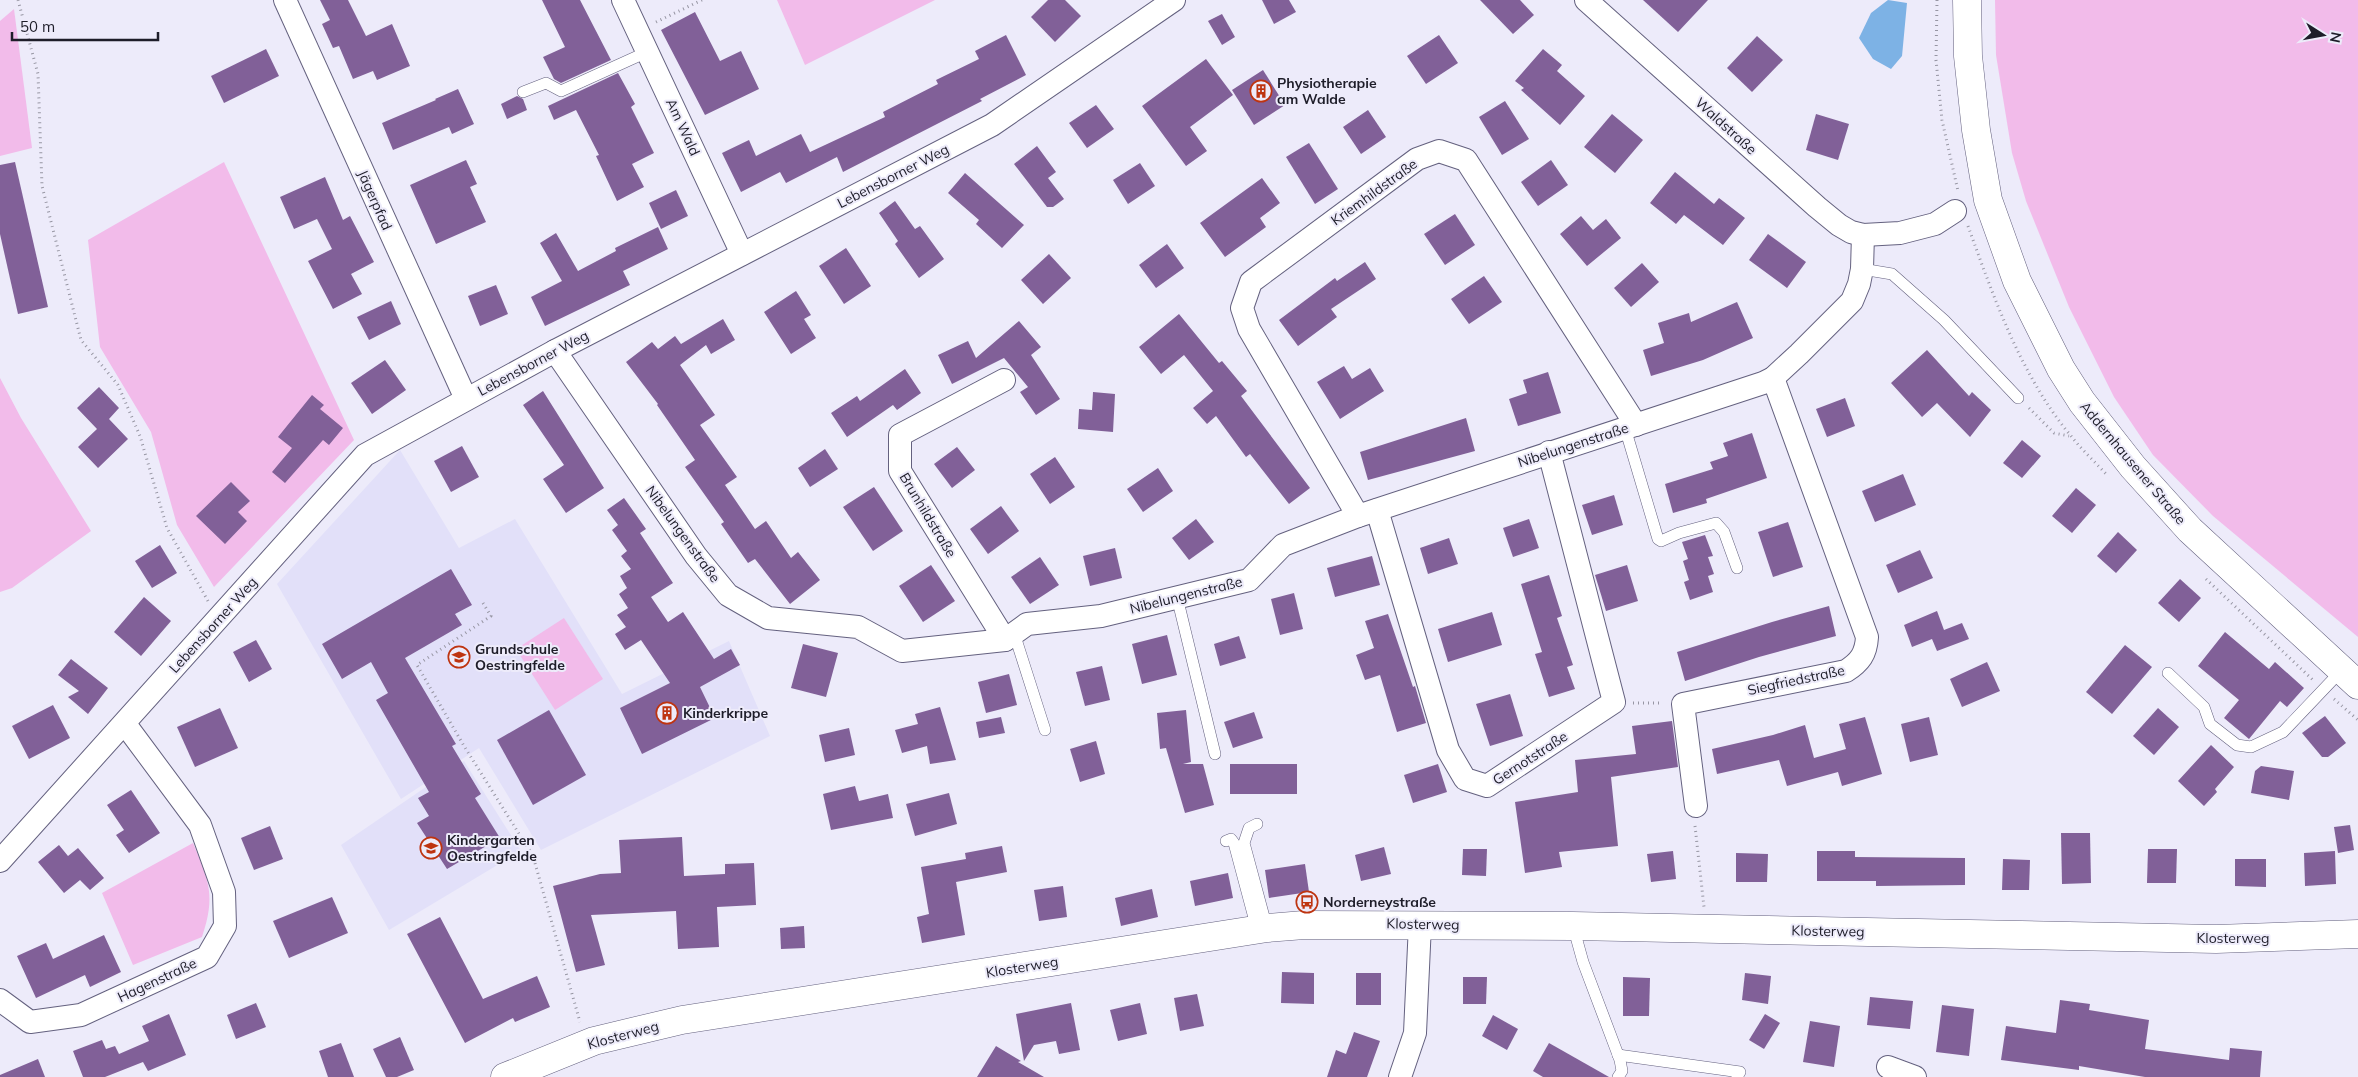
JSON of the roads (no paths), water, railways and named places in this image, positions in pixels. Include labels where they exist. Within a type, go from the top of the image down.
[{"type":"street","name":"Jägerpfad","points":[[285,0],[466,399]]},
{"type":"street","name":"Am Wald","points":[[623,0],[742,254]]},
{"type":"street","name":"Lebensborner Weg","points":[[0,861],[365,455],[555,350],[992,125],[1174,0]]},
{"type":"street","name":"Waldstraße","points":[[1586,0],[1817,207],[1851,232],[1869,235],[1900,233],[1934,224],[1958,210],[1988,200]]},
{"type":"street","name":"Addernhausener Straße","points":[[1967,0],[1968,56],[1974,112],[1988,200],[2021,290],[2061,369],[2082,402],[2134,468],[2190,530],[2350,678]]},
{"type":"street","name":"Kriemhildstraße","points":[[1368,513],[1249,330],[1242,308],[1251,282],[1417,159],[1439,151],[1466,160],[1631,426]]},
{"type":"street","name":"Nibelungenstraße","points":[[555,350],[696,556],[728,595],[768,618],[858,628],[902,651],[1010,636],[1027,624],[1101,616],[1249,580],[1283,545],[1368,513],[1763,383],[1773,378],[1852,301],[1859,284],[1869,235]]},
{"type":"street","name":"Siegfriedstraße","points":[[1696,806],[1683,704],[1846,671],[1859,663],[1866,650],[1867,637],[1773,378]]},
{"type":"street","name":"Brunhildstraße","points":[[1004,380],[900,435],[900,472],[1010,636]]},
{"type":"street","name":"Gernotstraße","points":[[1368,513],[1448,750],[1465,779],[1487,786],[1614,702],[1549,452]]},
{"type":"street","name":"Hagenstraße","points":[[0,1000],[30,1022],[81,1015],[207,958],[225,926],[224,892],[200,825],[124,724]]},
{"type":"street","name":"Klosterweg","points":[[506,1077],[594,1041],[682,1020],[1262,928],[1304,925],[1420,924],[2216,939],[2358,934]]},
{"type":"street","points":[[1400,1077],[1415,1033],[1420,924]]},
{"type":"street","points":[[1888,1068],[1915,1077]]},
{"type":"lane","points":[[523,92],[546,84],[561,91],[647,52]]},
{"type":"lane","points":[[1862,269],[1892,274],[1944,320],[2018,398]]},
{"type":"lane","points":[[1631,426],[1658,539],[1661,541],[1666,540],[1679,533],[1716,523],[1724,532],[1737,568]]},
{"type":"lane","points":[[1177,597],[1215,754]]},
{"type":"lane","points":[[1010,636],[1045,730]]},
{"type":"lane","name":"Addernhausener Straße","points":[[2168,673],[2204,707],[2210,724],[2237,745],[2250,747],[2283,732],[2350,678]]},
{"type":"lane","points":[[1257,824],[1249,828],[1244,843],[1262,928]]},
{"type":"lane","points":[[1226,841],[1230,839],[1234,844],[1262,928]]},
{"type":"lane","points":[[1573,926],[1583,962],[1618,1055],[1622,1071],[1618,1077]]},
{"type":"lane","points":[[1618,1055],[1740,1072],[1738,1077]]},
{"type":"water","points":[[1888,0],[1907,3],[1902,56],[1891,69],[1873,59],[1859,38],[1871,13]]},
{"type":"place","name":"Physiotherapie am Walde","points":[[1261,91]]},
{"type":"place","name":"Grundschule Oestringfelde","points":[[459,657]]},
{"type":"place","name":"Kinderkrippe","points":[[667,713]]},
{"type":"place","name":"Kindergarten Oestringfelde","points":[[431,848]]},
{"type":"place","name":"Norderneystraße","points":[[1307,902]]}]
